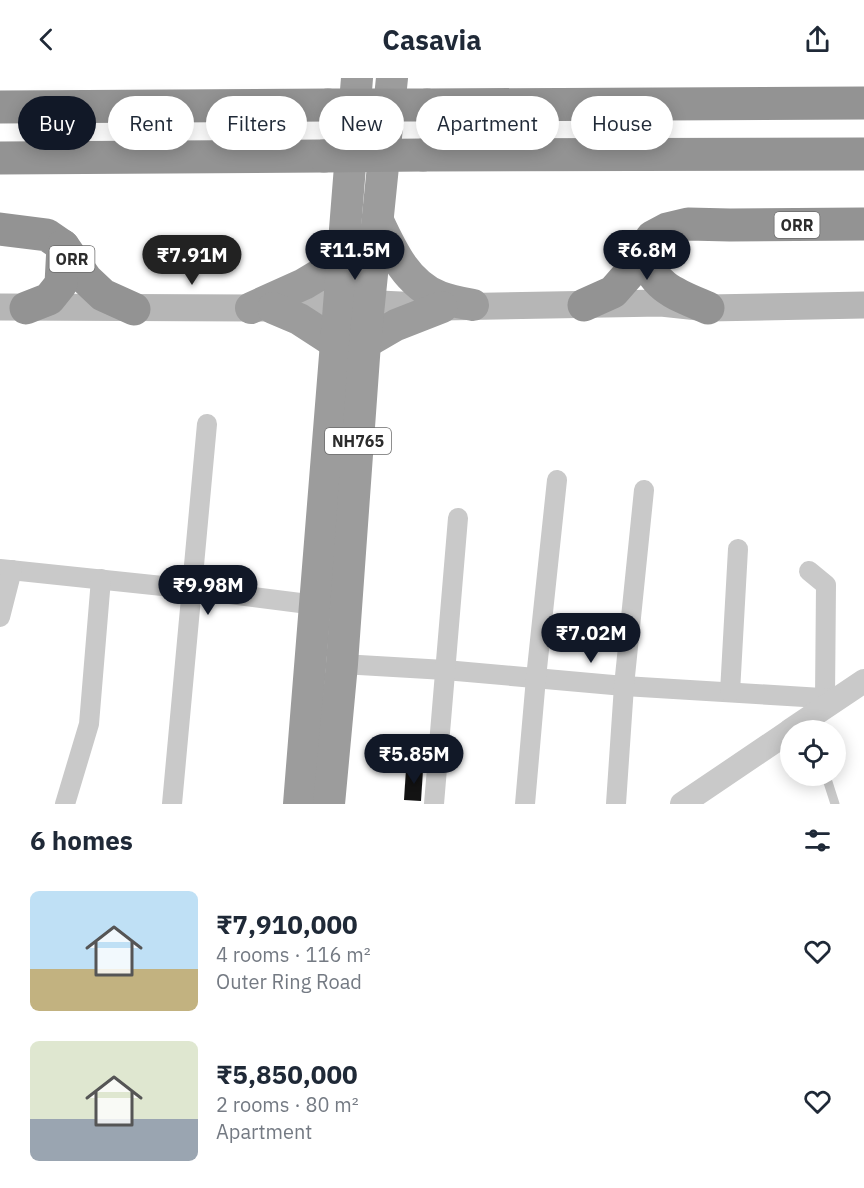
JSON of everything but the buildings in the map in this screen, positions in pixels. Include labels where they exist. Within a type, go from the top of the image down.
[{"type":"highway","name":"NH765","points":[[329,804],[342,664],[351,343],[338,302],[346,239],[357,78]]},
{"type":"highway","name":"NH765","points":[[299,804],[316,606],[351,343],[370,304],[392,78]]},
{"type":"highway","points":[[0,107],[864,103]]},
{"type":"highway","points":[[0,158],[864,154]]},
{"type":"highway","points":[[378,220],[395,256],[414,280],[440,297],[473,305]]},
{"type":"highway","name":"ORR","points":[[584,305],[613,292],[634,268],[652,237],[667,229],[688,224],[864,224]]},
{"type":"highway","name":"ORR","points":[[0,229],[47,235],[63,246],[86,279],[103,295],[134,309]]},
{"type":"highway","points":[[262,308],[334,266],[346,239]]},
{"type":"highway","name":"ORR","points":[[13,307],[49,299],[61,284],[63,246]]},
{"type":"highway","points":[[644,251],[647,267],[659,282],[677,295],[708,308]]},
{"type":"highway","points":[[262,308],[299,320],[351,343],[442,307]]},
{"type":"main road","points":[[13,307],[262,308],[338,302],[442,307],[661,303],[708,308],[864,305]]},
{"type":"street","points":[[171,804],[207,424]]},
{"type":"street","points":[[525,804],[557,480]]},
{"type":"street","points":[[616,804],[624,686],[644,490]]},
{"type":"street","points":[[434,804],[458,518]]},
{"type":"street","points":[[729,692],[738,549]]},
{"type":"street","points":[[0,616],[6,569],[191,589],[316,606]]},
{"type":"street","points":[[809,571],[826,585],[832,698]]},
{"type":"street","points":[[65,804],[89,724],[101,579]]},
{"type":"street","points":[[342,664],[445,670],[624,686],[832,698]]},
{"type":"street","points":[[809,720],[832,698],[864,681]]},
{"type":"street","points":[[682,804],[780,741]]},
{"type":"lane","points":[[829,786],[835,804]]}]
